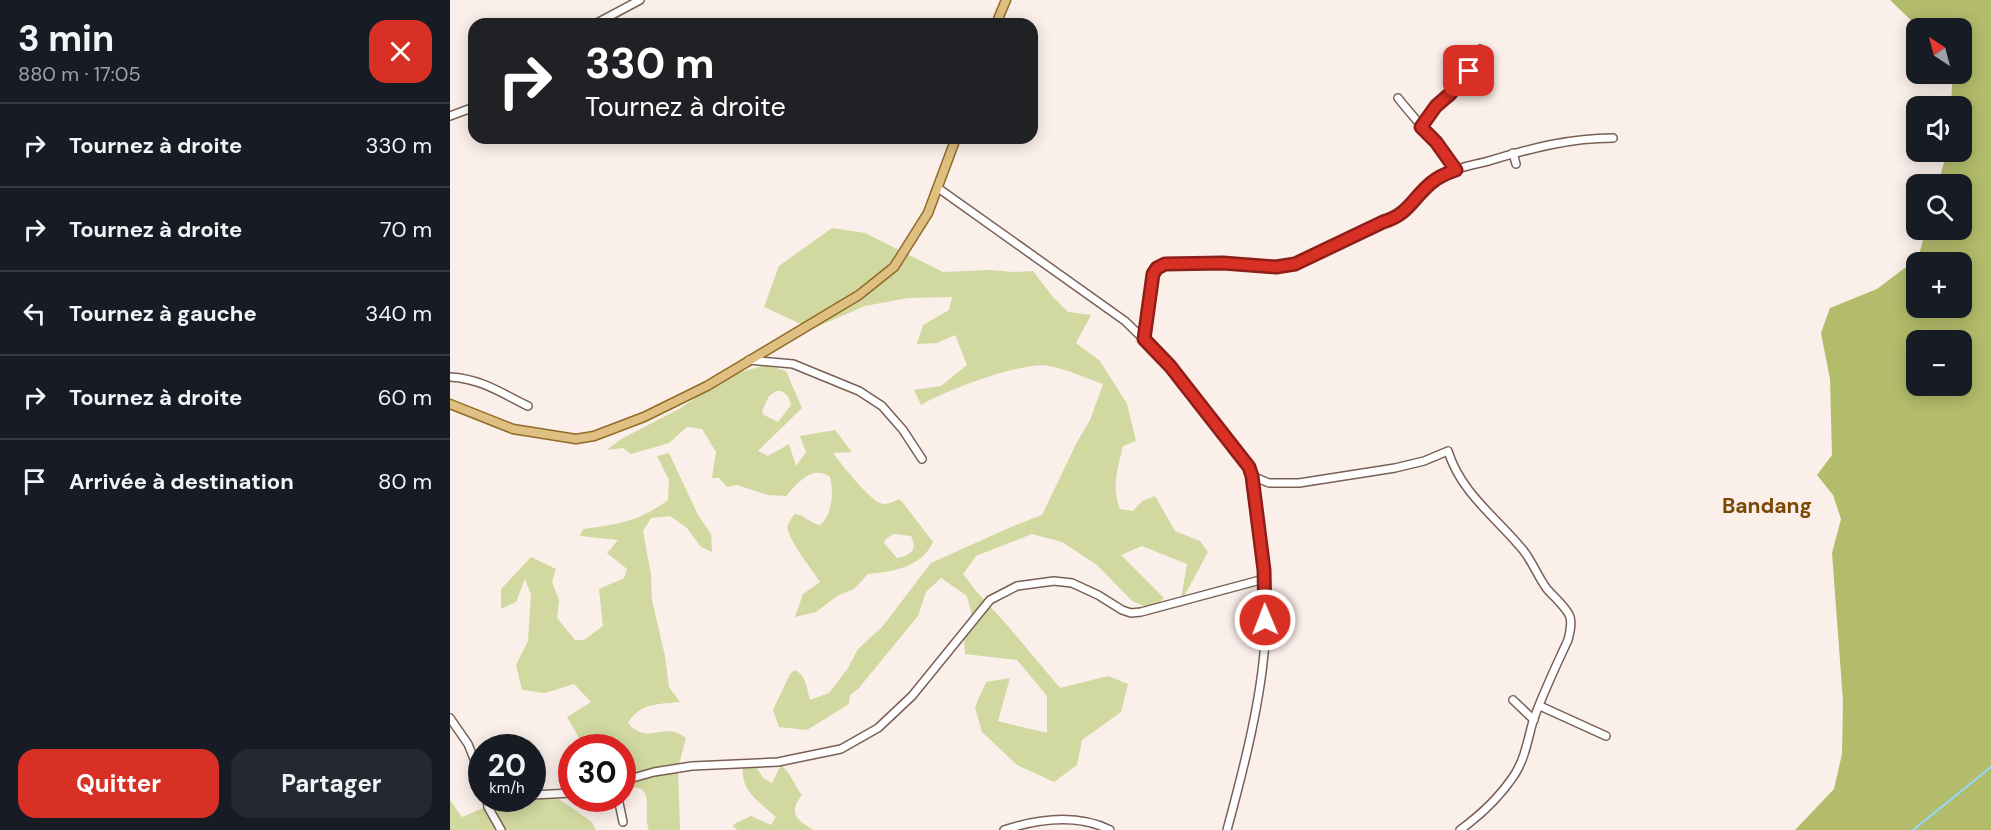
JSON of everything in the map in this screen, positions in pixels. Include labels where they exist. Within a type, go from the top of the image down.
[{"type":"main road","points":[[998,18],[1006,0]]},
{"type":"main road","points":[[450,404],[513,429],[576,439],[594,436],[644,417],[707,386],[859,295],[894,267],[928,213],[954,144]]},
{"type":"street","points":[[606,18],[639,0]]},
{"type":"street","points":[[1421,127],[1436,106],[1463,80],[1480,49]]},
{"type":"street","points":[[1398,98],[1436,142],[1456,170]]},
{"type":"street","points":[[450,116],[468,109]]},
{"type":"street","points":[[1144,339],[1153,274],[1157,268],[1165,264],[1223,263],[1276,267],[1295,264],[1396,218],[1409,208],[1431,183],[1456,170],[1552,144],[1594,138],[1613,138]]},
{"type":"street","points":[[1513,153],[1516,164]]},
{"type":"street","points":[[938,188],[1106,306],[1144,339],[1203,406],[1249,467],[1264,579],[1265,640],[1246,750],[1227,830]]},
{"type":"street","points":[[749,360],[793,364],[859,391],[882,406],[903,430],[922,459]]},
{"type":"street","points":[[450,377],[470,378],[528,406]]},
{"type":"street","points":[[1252,476],[1269,483],[1299,483],[1405,465],[1433,458],[1448,451],[1462,483],[1485,511],[1523,550],[1556,602],[1567,610],[1571,625],[1568,640],[1539,706],[1524,755],[1516,772],[1486,810],[1460,830]]},
{"type":"street","points":[[636,777],[692,766],[778,762],[841,749],[878,728],[912,696],[990,600],[1017,586],[1054,581],[1072,584],[1131,613],[1264,579]]},
{"type":"street","points":[[1513,700],[1534,720]]},
{"type":"street","points":[[1539,706],[1606,736]]},
{"type":"street","points":[[450,718],[468,744]]},
{"type":"street","points":[[491,812],[501,830]]},
{"type":"street","points":[[621,812],[623,822]]},
{"type":"street","points":[[1004,830],[1047,819],[1077,821],[1110,830]]},
{"type":"green space","points":[[1890,0],[1991,0],[1991,830],[1795,830],[1834,789],[1842,754],[1843,701],[1832,553],[1841,519],[1833,495],[1817,475],[1832,455],[1830,379],[1821,333],[1830,308],[1877,289],[1906,267],[1906,318],[1972,318],[1972,252],[1920,252],[1923,240],[1972,240],[1972,174],[1941,174],[1944,162],[1972,162],[1972,96],[1951,96],[1952,85],[1972,84],[1972,18],[1909,18]]},
{"type":"green space","points":[[832,228],[865,233],[943,272],[1033,271],[1068,312],[1091,315],[1076,343],[1100,361],[1127,404],[1136,441],[1123,446],[1119,462],[1116,493],[1120,509],[1133,511],[1142,501],[1155,496],[1175,531],[1200,541],[1208,552],[1180,604],[1187,564],[1142,546],[1121,555],[1164,598],[1151,609],[1132,601],[1097,565],[1062,542],[1032,534],[976,556],[963,574],[1060,688],[1108,676],[1128,684],[1121,712],[1082,740],[1077,765],[1054,782],[1017,765],[982,732],[975,707],[986,682],[1010,678],[998,721],[1047,733],[1047,696],[1017,660],[965,654],[964,639],[974,624],[967,596],[941,578],[926,592],[918,616],[858,689],[850,695],[849,704],[807,730],[779,727],[773,710],[790,674],[795,670],[802,675],[810,700],[829,693],[848,668],[858,649],[882,627],[931,563],[1042,515],[1090,420],[1103,384],[1057,368],[1038,365],[985,378],[947,392],[921,405],[914,390],[941,386],[967,365],[955,335],[937,343],[917,344],[923,325],[949,310],[952,297],[908,298],[865,306],[812,329],[764,307],[779,266]]},
{"type":"green space","points":[[766,365],[786,371],[802,408],[758,451],[768,456],[789,444],[796,466],[806,452],[800,436],[835,430],[852,452],[833,453],[855,481],[880,503],[890,503],[899,499],[933,542],[922,557],[896,570],[868,574],[854,589],[837,596],[816,612],[795,617],[803,594],[820,582],[796,548],[787,526],[794,514],[820,525],[824,521],[831,503],[830,477],[817,473],[811,474],[800,481],[786,496],[768,495],[737,485],[727,487],[719,478],[712,478],[716,452],[702,429],[687,427],[669,443],[631,454],[623,448],[607,450],[621,439],[679,409],[728,376]],"holes":[[[776,391],[781,391],[788,396],[791,405],[778,422],[764,415],[762,411],[769,396]],[[893,534],[911,536],[914,545],[912,551],[897,558],[884,543]]]},
{"type":"green space","points":[[669,453],[698,515],[711,534],[712,552],[701,547],[687,528],[670,516],[651,518],[643,531],[651,575],[652,600],[665,656],[669,687],[680,702],[644,708],[628,723],[643,733],[670,731],[686,738],[678,768],[680,830],[649,830],[646,796],[641,789],[636,788],[636,734],[577,734],[567,717],[591,702],[574,684],[545,693],[522,690],[516,665],[528,641],[531,595],[525,579],[516,602],[501,609],[501,589],[531,557],[556,569],[552,582],[559,600],[557,618],[575,640],[584,640],[603,626],[599,589],[624,578],[627,569],[607,553],[618,540],[580,536],[583,529],[637,518],[668,500],[669,480],[657,456]]},
{"type":"green space","points":[[745,759],[752,759],[763,778],[772,783],[781,765],[784,768],[802,795],[795,807],[796,816],[814,830],[738,830],[733,827],[734,824],[751,816],[771,825],[776,817],[755,798],[746,785],[743,778]]},
{"type":"green space","points":[[553,795],[558,798],[558,812],[578,812],[592,822],[596,830],[450,830],[450,800],[462,817],[474,812],[546,812],[546,796]]},
{"type":"waterway","points":[[1913,830],[1991,767]]},
{"type":"district","name":"Bandang","points":[[1767,506]]},
{"type":"route","points":[[1265,620],[1264,570],[1252,476],[1242,456],[1203,406],[1144,339],[1153,274],[1157,268],[1165,264],[1223,263],[1276,267],[1295,264],[1396,218],[1409,208],[1431,183],[1446,173],[1456,170],[1445,153],[1421,127],[1436,106],[1450,94],[1469,71]]}]
